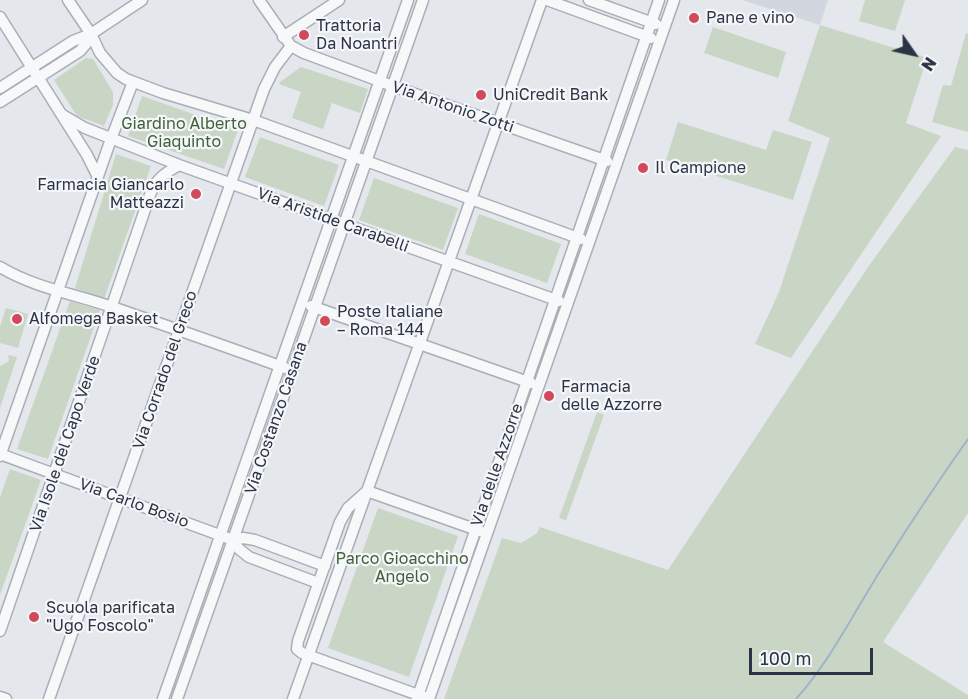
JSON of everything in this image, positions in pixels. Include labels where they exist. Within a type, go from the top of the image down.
[{"type":"street","points":[[68,0],[108,63],[117,73],[133,82],[253,120],[590,242]]},
{"type":"street","points":[[0,88],[73,41],[91,34],[142,0]]},
{"type":"street","points":[[259,0],[291,46]]},
{"type":"street","points":[[283,37],[339,0]]},
{"type":"street","name":"Via Costanzo Casana","points":[[163,699],[408,0]]},
{"type":"street","name":"Via Costanzo Casana","points":[[177,699],[423,0]]},
{"type":"street","points":[[293,699],[542,0]]},
{"type":"street","points":[[547,0],[660,41]]},
{"type":"street","points":[[589,0],[665,27]]},
{"type":"street","name":"Via delle Azzorre","points":[[423,698],[475,530],[659,0]]},
{"type":"street","name":"Via delle Azzorre","points":[[423,698],[487,534],[674,0]]},
{"type":"street","points":[[0,17],[87,155],[98,177]]},
{"type":"street","points":[[0,102],[80,51],[91,34]]},
{"type":"street","name":"Via Antonio Zotti","points":[[291,46],[392,86],[617,164]]},
{"type":"street","name":"Via Corrado del Greco","points":[[49,699],[253,120],[272,72],[291,46]]},
{"type":"street","points":[[0,455],[133,82]]},
{"type":"street","name":"Via Aristide Carabelli","points":[[61,114],[80,126],[179,165],[554,299]]},
{"type":"street","name":"Via Isole del Capo Verde","points":[[0,631],[152,189],[163,175],[179,165]]},
{"type":"street","points":[[0,267],[32,283],[179,329],[293,370]]},
{"type":"street","points":[[554,299],[568,303]]},
{"type":"street","points":[[302,303],[539,386]]},
{"type":"street","name":"Via Carlo Bosio","points":[[0,455],[220,536],[233,540],[243,538],[255,540],[325,566]]},
{"type":"street","points":[[367,491],[487,534]]},
{"type":"street","points":[[367,491],[353,502],[339,525],[297,649],[423,698]]},
{"type":"street","name":"Via Carlo Bosio","points":[[233,540],[249,558],[318,583]]},
{"type":"street","points":[[0,697],[6,699]]},
{"type":"shaded area","points":[[742,0],[828,0],[820,25]]},
{"type":"green space","points":[[865,0],[905,0],[895,31],[859,21]]},
{"type":"green space","points":[[820,25],[927,58],[906,123],[941,136],[791,358],[755,344],[779,292],[830,138],[788,121]]},
{"type":"green space","points":[[713,27],[786,52],[778,78],[704,53]]},
{"type":"green space","points":[[966,33],[968,34],[968,132],[932,122],[943,85],[951,86]]},
{"type":"green space","points":[[86,58],[93,59],[113,92],[113,105],[104,126],[77,116],[54,80]]},
{"type":"green space","points":[[301,67],[368,89],[360,113],[332,103],[323,129],[292,118],[301,92],[279,84]]},
{"type":"green space","name":"Giardino Alberto Giaquinto","points":[[142,96],[238,130],[224,169],[128,136]]},
{"type":"green space","points":[[678,122],[766,150],[773,130],[812,142],[793,200],[666,160]]},
{"type":"green space","points":[[260,137],[339,165],[324,206],[245,177]]},
{"type":"green space","points":[[955,147],[968,150],[968,513],[883,642],[968,695],[968,699],[444,699],[502,538],[521,543],[537,533],[540,527],[668,570],[868,267]]},
{"type":"green space","points":[[116,154],[151,166],[104,299],[75,288]]},
{"type":"green space","points":[[374,178],[458,208],[443,250],[359,220]]},
{"type":"green space","points":[[479,214],[561,244],[547,283],[465,254]]},
{"type":"green space","points":[[70,301],[100,310],[48,459],[17,449]]},
{"type":"green space","name":"Alfomega Basket","points":[[6,308],[28,314],[18,348],[0,343],[0,327]]},
{"type":"green space","points":[[8,355],[17,357],[0,408],[0,366],[9,361]]},
{"type":"green space","points":[[597,412],[604,415],[566,520],[559,518]]},
{"type":"green space","points":[[10,469],[41,480],[0,595],[0,497]]},
{"type":"green space","name":"Parco Gioacchino Angelo","points":[[378,508],[458,536],[409,677],[328,648]]},
{"type":"waterway","points":[[796,699],[821,668],[894,549],[968,439]]},
{"type":"place","name":"Pane e vino","points":[[694,18]]},
{"type":"place","name":"Trattoria Da Noantri","points":[[304,35]]},
{"type":"place","name":"UniCredit Bank","points":[[481,95]]},
{"type":"place","name":"Il Campione","points":[[643,168]]},
{"type":"place","name":"Farmacia Giancarlo Matteazzi","points":[[196,194]]},
{"type":"place","name":"Alfomega Basket","points":[[17,319]]},
{"type":"place","name":"Poste Italiane – Roma 144","points":[[325,321]]},
{"type":"place","name":"Farmacia delle Azzorre","points":[[549,396]]},
{"type":"place","name":"Scuola parificata \"Ugo Foscolo\"","points":[[34,617]]}]
